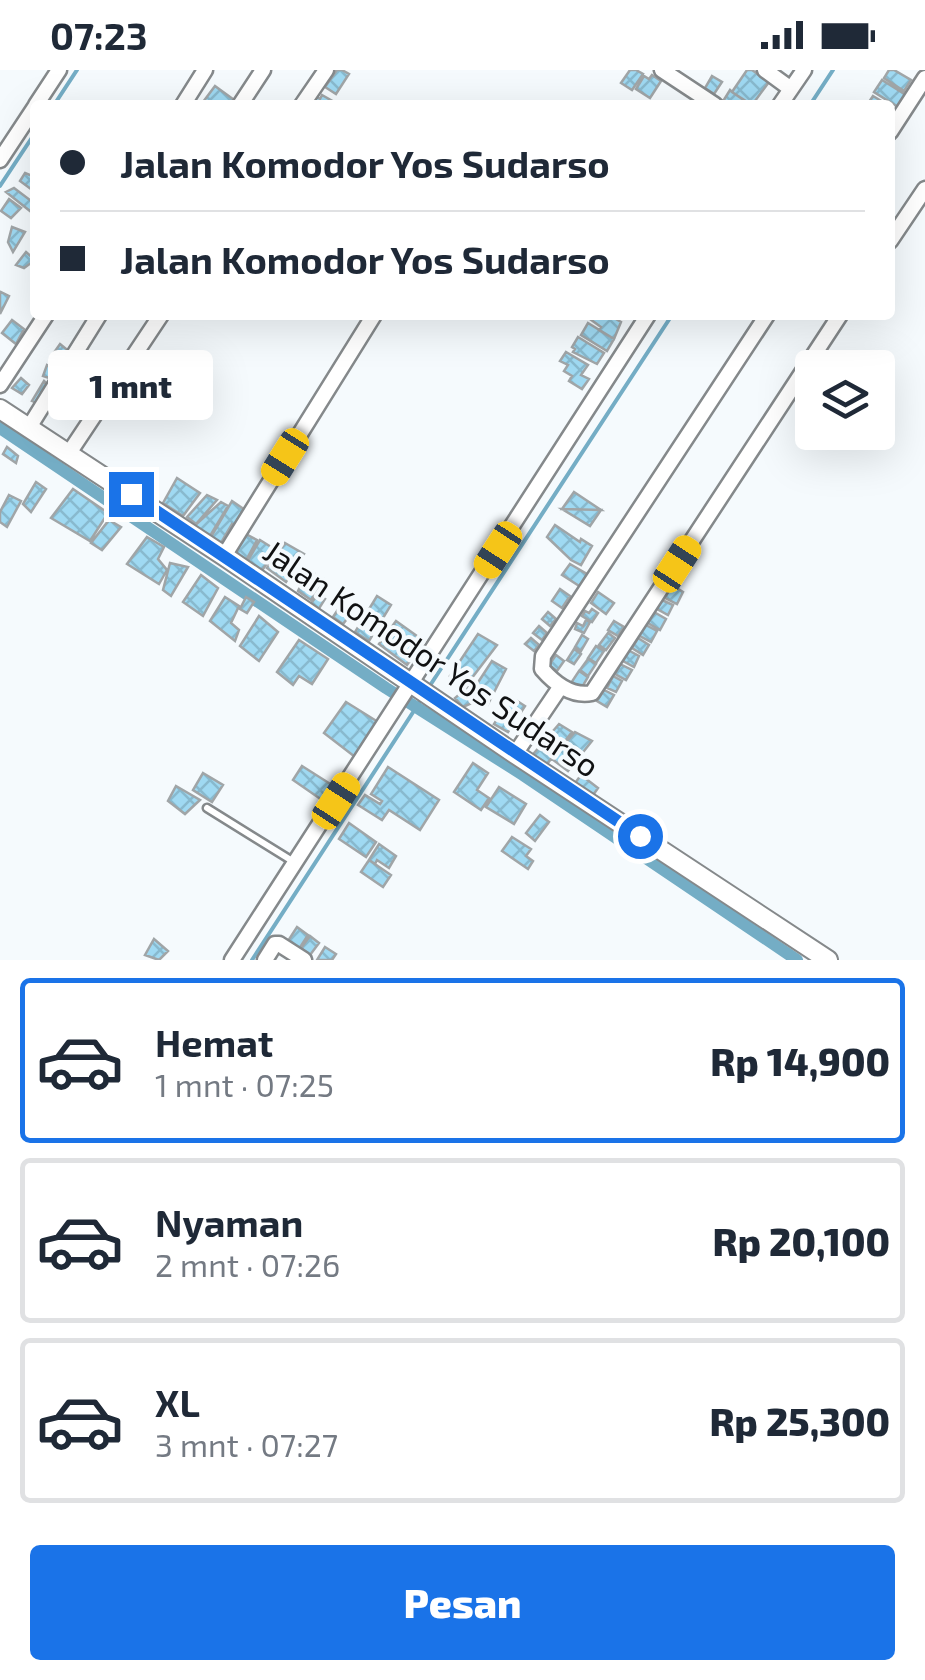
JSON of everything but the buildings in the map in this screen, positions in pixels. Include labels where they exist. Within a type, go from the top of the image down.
[{"type":"street","points":[[40,100],[59,70]]},
{"type":"street","points":[[185,100],[206,70]]},
{"type":"street","points":[[243,100],[263,70]]},
{"type":"street","points":[[305,100],[326,70]]},
{"type":"street","points":[[662,70],[707,100]]},
{"type":"street","points":[[765,70],[791,89]]},
{"type":"street","points":[[783,100],[804,70]]},
{"type":"street","points":[[895,124],[925,78]]},
{"type":"street","points":[[0,160],[30,115]]},
{"type":"street","points":[[895,234],[925,189]]},
{"type":"street","points":[[0,385],[43,320]]},
{"type":"street","points":[[28,428],[96,320]]},
{"type":"street","points":[[69,453],[159,320]]},
{"type":"street","points":[[224,556],[371,320]]},
{"type":"street","points":[[232,960],[645,320]]},
{"type":"street","points":[[763,320],[543,656],[542,669],[560,686],[584,695],[592,693],[837,320]]},
{"type":"street","name":"Jalan Komodor Yos Sudarso","points":[[0,410],[224,556],[411,687],[437,700],[828,960]]},
{"type":"street","points":[[516,754],[560,686]]},
{"type":"street","points":[[248,940],[267,955],[279,944],[304,960]]},
{"type":"lane","points":[[207,808],[295,863]]},
{"type":"waterway","points":[[57,100],[77,70]]},
{"type":"waterway","points":[[813,100],[833,70]]},
{"type":"waterway","points":[[0,186],[30,141]]},
{"type":"waterway","points":[[429,687],[669,320]]},
{"type":"waterway","points":[[0,428],[797,960]]},
{"type":"waterway","points":[[252,960],[421,700]]},
{"type":"route","points":[[131,494],[640,836]]}]
